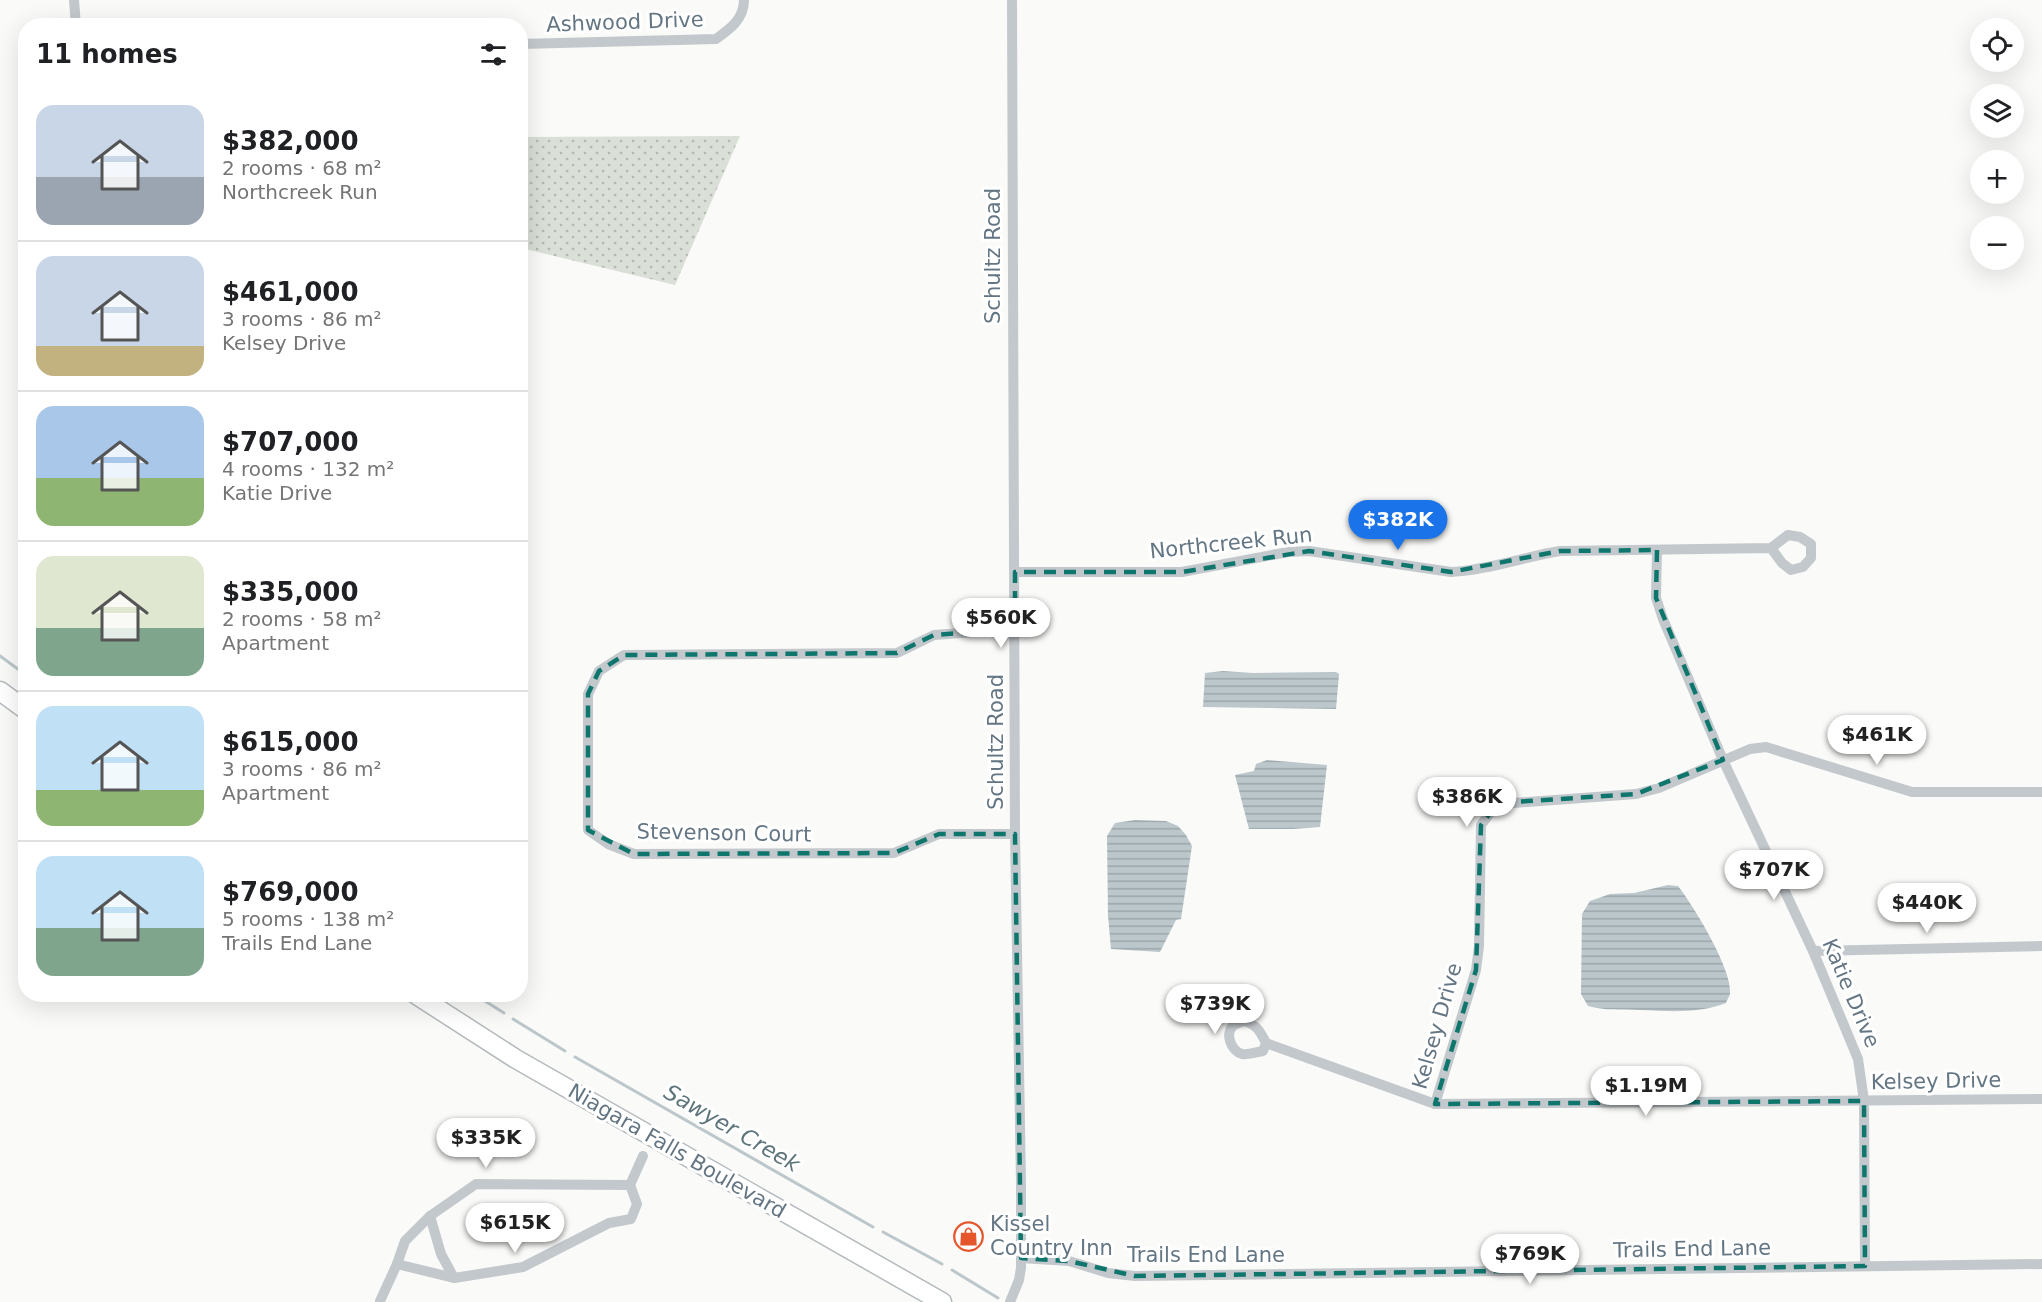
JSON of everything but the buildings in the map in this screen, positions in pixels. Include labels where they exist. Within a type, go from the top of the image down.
[{"type":"main road","points":[[0,691],[18,704]]},
{"type":"main road","name":"Niagara Falls Boulevard","points":[[427,1002],[516,1059],[942,1302]]},
{"type":"street","points":[[74,0],[75,18]]},
{"type":"street","name":"Ashwood Drive","points":[[528,44],[716,39],[738,21],[744,7],[744,0]]},
{"type":"street","name":"Schultz Road","points":[[1010,1302],[1019,1280],[1021,1258],[1015,834],[1012,0]]},
{"type":"street","name":"Northcreek Run","points":[[1015,572],[1182,572],[1288,552],[1309,551],[1451,572],[1472,571],[1534,555],[1560,551],[1771,548]]},
{"type":"street","name":"Katie Drive","points":[[1657,550],[1656,598],[1723,760],[1813,951],[1858,1059],[1864,1101],[1865,1266]]},
{"type":"street","name":"Stevenson Court","points":[[1015,629],[934,635],[897,653],[624,655],[599,671],[588,694],[588,830],[608,844],[634,855],[894,853],[939,834],[1015,834]]},
{"type":"street","name":"Kelsey Drive","points":[[1435,1104],[1476,970],[1479,946],[1481,825],[1500,804],[1636,794],[1659,788],[1750,749],[1766,747],[1912,792],[2042,792]]},
{"type":"street","points":[[1813,951],[2042,946]]},
{"type":"street","name":"Kelsey Drive","points":[[1266,1043],[1435,1104],[2042,1099]]},
{"type":"street","points":[[397,1264],[454,1278],[523,1267],[609,1223],[631,1219],[637,1204],[630,1185],[643,1156]]},
{"type":"street","points":[[380,1301],[405,1241],[430,1216],[476,1184],[630,1185]]},
{"type":"street","points":[[430,1216],[441,1254],[454,1278]]},
{"type":"street","name":"Trails End Lane","points":[[1021,1258],[1069,1261],[1108,1273],[1135,1276],[2042,1264]]},
{"type":"highlighted area","points":[[1657,550],[1656,598],[1723,760],[1636,794],[1514,802],[1500,804],[1490,813],[1481,825],[1476,970],[1435,1104],[1864,1101],[1865,1266],[1135,1276],[1069,1261],[1021,1258],[1015,834],[939,834],[894,853],[634,854],[588,830],[588,694],[599,671],[624,655],[897,653],[934,635],[1015,629],[1015,572],[1182,572],[1309,551],[1451,572],[1560,551]]},
{"type":"shaded area","points":[[740,136],[675,285],[528,250],[528,137]]},
{"type":"shaded area","points":[[1223,671],[1336,672],[1339,674],[1336,709],[1203,707],[1205,673]]},
{"type":"shaded area","points":[[1267,760],[1327,765],[1320,827],[1249,829],[1235,775],[1254,771],[1256,764]]},
{"type":"shaded area","points":[[1135,820],[1166,821],[1178,826],[1192,846],[1181,919],[1176,920],[1160,952],[1111,949],[1108,916],[1107,836],[1115,823]]},
{"type":"shaded area","points":[[1668,885],[1678,886],[1702,922],[1719,954],[1729,983],[1730,994],[1726,1003],[1705,1009],[1683,1011],[1607,1009],[1588,1006],[1581,994],[1582,914],[1590,901],[1610,894],[1634,893]]},
{"type":"waterway","name":"Sawyer Creek","points":[[0,656],[18,669]]},
{"type":"waterway","name":"Sawyer Creek","points":[[487,1002],[504,1013]]},
{"type":"waterway","name":"Sawyer Creek","points":[[513,1019],[565,1051]]},
{"type":"waterway","name":"Sawyer Creek","points":[[575,1057],[873,1227]]},
{"type":"waterway","name":"Sawyer Creek","points":[[883,1232],[942,1264]]},
{"type":"waterway","name":"Sawyer Creek","points":[[952,1270],[998,1298]]},
{"type":"place","name":"Kissel Country Inn","points":[[969,1236]]}]
